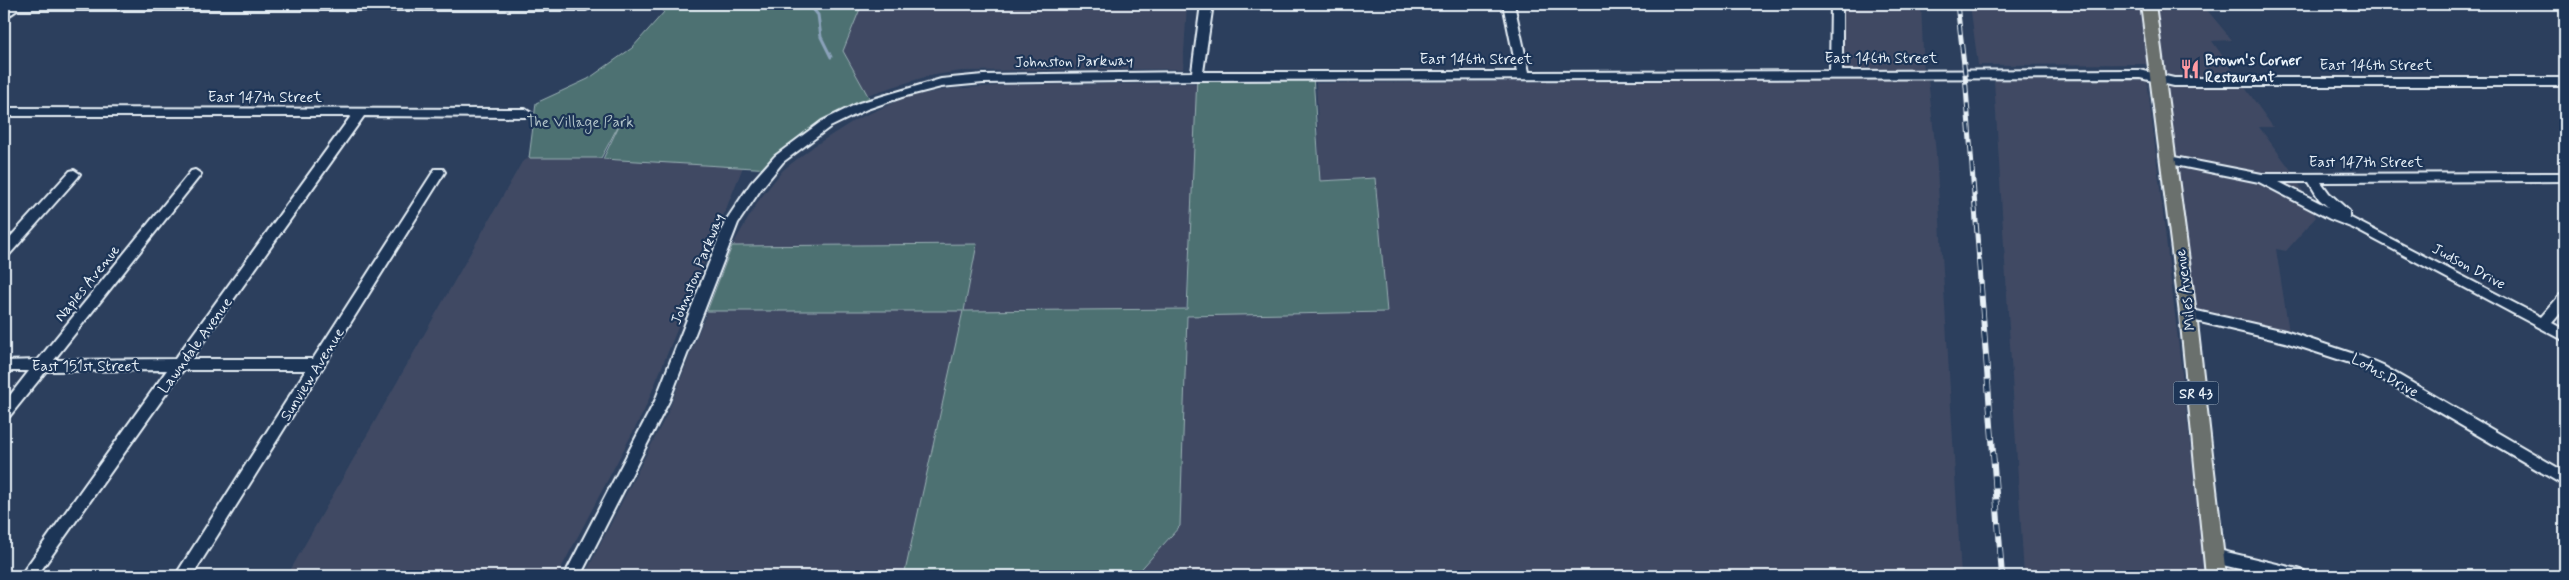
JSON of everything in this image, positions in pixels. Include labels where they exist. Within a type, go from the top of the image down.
[{"type":"main road","name":"Miles Avenue","points":[[2148,4],[2188,314],[2216,576]]},
{"type":"street","points":[[1197,76],[1207,4]]},
{"type":"street","points":[[1508,4],[1524,76]]},
{"type":"street","points":[[1836,75],[1837,4]]},
{"type":"street","points":[[4,16],[15,5],[586,7]]},
{"type":"street","name":"East 146th Street","points":[[1197,76],[2140,74],[2174,82],[2565,82]]},
{"type":"street","name":"Johnston Parkway","points":[[572,576],[662,401],[732,222],[756,186],[779,159],[826,124],[863,106],[941,83],[982,79],[1197,76]]},
{"type":"street","name":"East 147th Street","points":[[4,112],[525,113]]},
{"type":"street","name":"Lawndale Avenue","points":[[28,576],[360,114]]},
{"type":"street","name":"East 147th Street","points":[[2169,160],[2262,178],[2565,178]]},
{"type":"street","name":"Sunview Avenue","points":[[183,576],[439,172]]},
{"type":"street","points":[[4,252],[74,174]]},
{"type":"street","name":"Naples Avenue","points":[[4,413],[195,174]]},
{"type":"street","name":"Judson Drive","points":[[2262,178],[2321,209],[2358,225],[2565,336]]},
{"type":"street","points":[[2299,178],[2321,209]]},
{"type":"street","name":"Judson Drive","points":[[2313,179],[2333,206],[2358,225]]},
{"type":"street","points":[[2542,324],[2565,299]]},
{"type":"street","name":"Lotus Drive","points":[[2188,314],[2301,340],[2346,354],[2378,370],[2565,480]]},
{"type":"street","name":"East 151st Street","points":[[4,366],[318,364]]},
{"type":"street","points":[[2214,556],[2298,576]]},
{"type":"shaded area","points":[[862,4],[1187,4],[1183,69],[961,71],[928,76],[867,95],[843,51]]},
{"type":"shaded area","points":[[1837,4],[1921,4],[1924,74],[1836,75]]},
{"type":"shaded area","points":[[1970,4],[2139,4],[2147,64],[1978,65]]},
{"type":"shaded area","points":[[2148,4],[2202,4],[2232,40],[2212,41],[2273,127],[2259,127],[2294,174],[2316,217],[2286,251],[2276,249],[2290,338],[2188,314]]},
{"type":"shaded area","points":[[1928,79],[1936,153],[1961,576],[1135,576],[1180,526],[1187,315],[1387,312],[1375,178],[1320,181],[1316,83]]},
{"type":"shaded area","points":[[2147,79],[2206,576],[2024,576],[1994,80]]},
{"type":"shaded area","points":[[1198,83],[1186,309],[905,576],[584,576],[668,412],[707,311],[964,311],[977,244],[732,246],[759,200],[783,170],[814,146],[855,120],[906,97],[950,89],[1010,85]]},
{"type":"shaded area","points":[[529,158],[601,158],[743,167],[644,411],[557,576],[287,576],[522,162]]},
{"type":"shaded area","points":[[2214,556],[2284,573],[2298,576],[2216,576]]},
{"type":"green space","name":"The Village Park","points":[[653,4],[862,4],[843,51],[872,103],[826,124],[771,169],[603,159],[624,115],[601,158],[529,158],[536,103],[588,79],[632,48],[664,12]]},
{"type":"green space","points":[[1197,76],[1313,76],[1320,181],[1375,178],[1387,312],[1187,316],[1180,526],[1135,576],[904,576],[963,311],[707,311],[732,246],[977,244],[964,311],[1187,309]]},
{"type":"waterway","points":[[809,4],[818,15],[821,37],[831,57]]},
{"type":"railway","points":[[1957,4],[1965,74],[1979,261]]},
{"type":"railway","points":[[1979,260],[2002,576]]},
{"type":"place","name":"Brown's Corner Restaurant","points":[[2190,69]]}]
